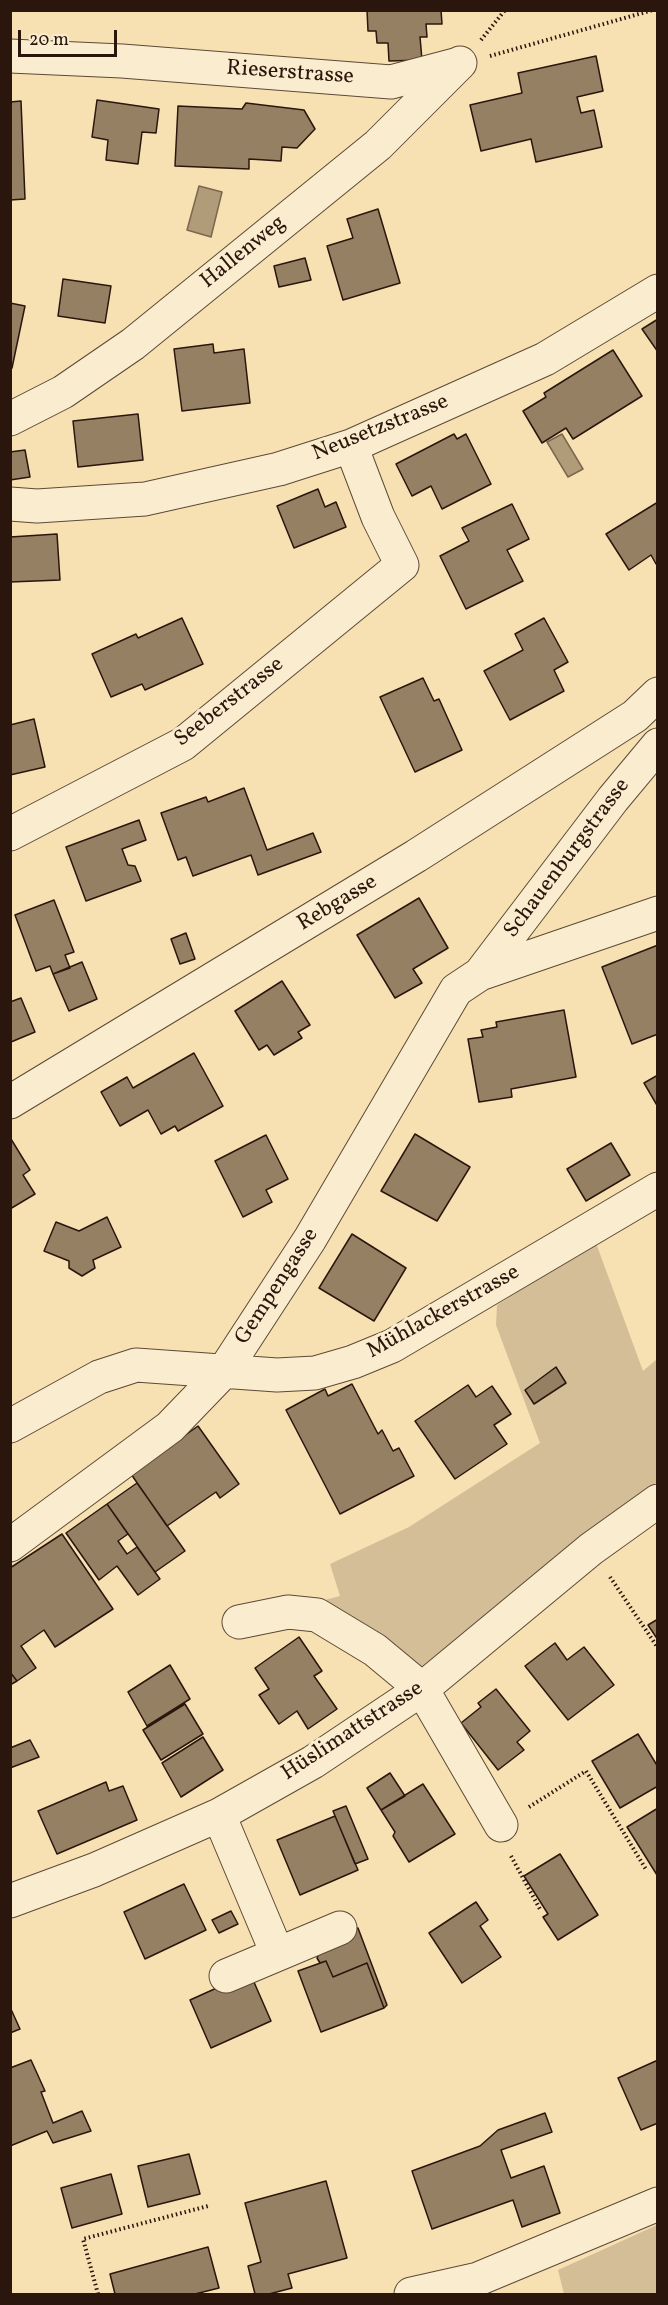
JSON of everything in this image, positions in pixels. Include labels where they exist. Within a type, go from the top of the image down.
[{"type":"street","name":"Rieserstrasse","points":[[10,56],[122,61],[391,82],[460,63]]},
{"type":"street","name":"Hallenweg","points":[[10,419],[63,392],[133,344],[378,145],[460,63]]},
{"type":"street","name":"Neusetzstrasse","points":[[10,504],[37,506],[145,499],[279,469],[351,446],[545,359],[657,291]]},
{"type":"street","name":"Seeberstrasse","points":[[10,834],[183,744],[402,565],[378,517],[351,446]]},
{"type":"street","name":"Rebgasse","points":[[10,1102],[416,856],[635,716],[657,694]]},
{"type":"street","name":"Schauenburgstrasse","points":[[480,974],[642,784],[657,745]]},
{"type":"street","points":[[480,974],[657,913]]},
{"type":"street","name":"Gempengasse","points":[[10,1545],[170,1427],[224,1371],[310,1239],[456,990],[480,974]]},
{"type":"street","name":"Mühlackerstrasse","points":[[10,1426],[99,1377],[136,1365],[277,1375],[315,1373],[353,1362],[392,1346],[657,1189]]},
{"type":"street","name":"Hüslimattstrasse","points":[[10,1901],[94,1870],[219,1815],[313,1762],[422,1689],[591,1549],[657,1501]]},
{"type":"street","points":[[239,1622],[288,1612],[317,1615],[375,1650],[422,1689],[501,1825]]},
{"type":"street","points":[[219,1815],[277,1953]]},
{"type":"street","points":[[226,1976],[340,1928]]},
{"type":"street","points":[[411,2295],[478,2279],[657,2204]]},
{"type":"path","points":[[460,63],[505,10]]},
{"type":"path","points":[[460,63],[653,10]]},
{"type":"path","points":[[591,1549],[657,1648]]},
{"type":"path","points":[[541,1911],[496,1829],[586,1771],[647,1872]]},
{"type":"path","points":[[98,2295],[83,2239],[208,2206]]},
{"type":"shaded area","points":[[199,186],[222,192],[211,237],[187,230]]},
{"type":"shaded area","points":[[562,434],[583,469],[568,477],[547,442]]},
{"type":"shaded area","points":[[596,1243],[643,1371],[657,1359],[657,1482],[626,1504],[416,1671],[321,1601],[340,1596],[330,1564],[409,1527],[540,1443],[496,1325],[497,1305]]},
{"type":"shaded area","points":[[657,2225],[657,2294],[564,2294],[558,2270]]},
{"type":"building","points":[[367,10],[441,10],[442,24],[426,24],[427,37],[420,37],[422,60],[389,61],[388,43],[377,43],[376,31],[368,31]]},
{"type":"building","points":[[596,56],[603,91],[577,97],[581,113],[594,110],[602,147],[536,162],[531,139],[481,151],[470,105],[522,93],[518,73]]},
{"type":"building","points":[[97,100],[159,109],[156,133],[142,132],[138,164],[106,160],[108,140],[92,137]]},
{"type":"building","points":[[21,101],[25,199],[10,200],[10,102]]},
{"type":"building","points":[[246,103],[304,110],[315,129],[297,148],[282,147],[281,161],[249,159],[249,169],[175,166],[178,106],[242,109]]},
{"type":"building","points":[[378,209],[400,283],[343,300],[327,246],[353,238],[347,219]]},
{"type":"building","points":[[305,258],[311,280],[279,287],[274,266]]},
{"type":"building","points":[[63,279],[111,286],[105,323],[58,316]]},
{"type":"building","points":[[10,303],[25,306],[12,368],[10,367]]},
{"type":"building","points":[[658,319],[658,352],[642,329]]},
{"type":"building","points":[[213,344],[214,353],[244,349],[250,403],[182,411],[174,349]]},
{"type":"building","points":[[613,350],[642,396],[573,439],[566,428],[542,443],[523,411],[546,397],[544,393]]},
{"type":"building","points":[[138,414],[143,460],[78,467],[73,421]]},
{"type":"building","points":[[454,434],[457,439],[466,434],[491,484],[442,509],[431,486],[412,496],[396,464]]},
{"type":"building","points":[[25,450],[30,477],[10,480],[10,452]]},
{"type":"building","points":[[318,489],[325,507],[336,502],[346,527],[294,548],[277,506]]},
{"type":"building","points":[[658,502],[658,563],[656,564],[651,555],[629,570],[606,534]]},
{"type":"building","points":[[512,504],[529,539],[507,550],[523,581],[466,609],[440,556],[469,541],[462,528]]},
{"type":"building","points":[[57,534],[60,580],[10,582],[10,537]]},
{"type":"building","points":[[182,618],[203,664],[145,690],[142,684],[111,697],[92,654],[136,634],[138,638]]},
{"type":"building","points":[[544,618],[568,662],[554,670],[564,691],[510,720],[484,671],[523,650],[515,634]]},
{"type":"building","points":[[423,678],[434,701],[439,699],[462,750],[415,772],[380,697]]},
{"type":"building","points":[[34,719],[45,767],[10,775],[10,725]]},
{"type":"building","points":[[244,788],[267,850],[313,833],[321,852],[258,875],[251,855],[193,876],[186,857],[178,860],[161,813],[206,797],[208,802]]},
{"type":"building","points":[[139,820],[146,840],[122,849],[128,865],[135,866],[141,881],[86,901],[66,847]]},
{"type":"building","points":[[419,898],[448,948],[413,969],[422,983],[395,998],[357,935]]},
{"type":"building","points":[[54,900],[74,952],[65,955],[70,968],[53,974],[50,966],[36,971],[15,915]]},
{"type":"building","points":[[186,933],[195,959],[180,964],[171,939]]},
{"type":"building","points":[[658,945],[658,1034],[632,1044],[602,967]]},
{"type":"building","points":[[82,962],[97,999],[69,1011],[53,974]]},
{"type":"building","points":[[282,981],[310,1025],[298,1032],[302,1038],[274,1055],[267,1045],[259,1050],[235,1011]]},
{"type":"building","points":[[21,998],[35,1032],[11,1042],[10,1002]]},
{"type":"building","points":[[564,1010],[576,1077],[511,1089],[512,1097],[479,1102],[468,1039],[483,1037],[481,1030],[497,1027],[496,1022]]},
{"type":"building","points":[[194,1053],[223,1106],[178,1131],[175,1126],[161,1134],[148,1110],[120,1126],[101,1092],[127,1077],[133,1088]]},
{"type":"building","points":[[658,1075],[658,1107],[644,1083]]},
{"type":"building","points":[[415,1134],[470,1167],[437,1221],[381,1191]]},
{"type":"building","points":[[266,1135],[288,1179],[266,1190],[272,1202],[243,1217],[215,1161]]},
{"type":"building","points":[[11,1139],[30,1170],[23,1175],[35,1194],[10,1209]]},
{"type":"building","points":[[611,1143],[630,1175],[586,1201],[567,1169]]},
{"type":"building","points":[[107,1217],[121,1247],[93,1260],[95,1268],[82,1276],[69,1268],[69,1261],[44,1251],[56,1222],[79,1231]]},
{"type":"building","points":[[352,1234],[406,1268],[374,1321],[319,1288]]},
{"type":"building","points":[[556,1367],[566,1383],[534,1404],[525,1390]]},
{"type":"building","points":[[352,1384],[378,1434],[382,1430],[393,1451],[399,1448],[414,1476],[340,1514],[286,1410],[325,1389],[328,1396]]},
{"type":"building","points":[[468,1385],[476,1397],[492,1386],[511,1414],[494,1425],[507,1444],[455,1479],[415,1421]]},
{"type":"building","points":[[198,1426],[239,1484],[220,1498],[216,1492],[167,1526],[131,1474]]},
{"type":"building","points":[[137,1483],[185,1551],[155,1572],[107,1504]]},
{"type":"building","points":[[107,1504],[128,1534],[118,1541],[127,1554],[137,1547],[160,1579],[138,1595],[117,1566],[99,1580],[66,1533]]},
{"type":"building","points":[[62,1534],[113,1609],[55,1647],[44,1630],[21,1646],[36,1668],[17,1681],[10,1672],[10,1568]]},
{"type":"building","points":[[658,1619],[658,1640],[648,1625]]},
{"type":"building","points":[[299,1637],[322,1671],[314,1676],[337,1709],[308,1729],[297,1711],[279,1724],[259,1695],[269,1689],[255,1668]]},
{"type":"building","points":[[555,1643],[567,1660],[584,1647],[614,1685],[568,1720],[525,1666]]},
{"type":"building","points":[[170,1665],[190,1699],[147,1726],[128,1692]]},
{"type":"building","points":[[10,1672],[17,1681],[10,1685]]},
{"type":"building","points":[[496,1689],[530,1731],[517,1742],[524,1750],[498,1770],[461,1723],[481,1707],[478,1703]]},
{"type":"building","points":[[185,1704],[203,1734],[161,1760],[143,1730]]},
{"type":"building","points":[[638,1734],[658,1767],[658,1786],[620,1808],[592,1761]]},
{"type":"building","points":[[203,1737],[223,1770],[181,1797],[162,1763]]},
{"type":"building","points":[[30,1740],[39,1757],[10,1768],[10,1748]]},
{"type":"building","points":[[390,1773],[405,1796],[381,1810],[367,1788]]},
{"type":"building","points":[[106,1782],[109,1791],[123,1786],[137,1820],[57,1854],[38,1811]]},
{"type":"building","points":[[423,1784],[455,1834],[409,1862],[393,1836],[395,1832],[381,1810]]},
{"type":"building","points":[[346,1806],[368,1859],[355,1864],[333,1811]]},
{"type":"building","points":[[658,1808],[658,1875],[657,1875],[627,1827]]},
{"type":"building","points":[[335,1816],[358,1870],[300,1895],[277,1840]]},
{"type":"building","points":[[560,1854],[598,1915],[558,1940],[543,1917],[548,1914],[524,1876]]},
{"type":"building","points":[[184,1884],[206,1930],[145,1959],[124,1912]]},
{"type":"building","points":[[476,1902],[488,1920],[480,1926],[501,1957],[462,1983],[429,1933]]},
{"type":"building","points":[[231,1911],[238,1924],[219,1933],[212,1920]]},
{"type":"building","points":[[358,1928],[387,2005],[384,2008],[367,1963],[333,1977],[326,1961],[320,1963],[317,1958],[325,1941]]},
{"type":"building","points":[[326,1961],[333,1977],[367,1963],[384,2008],[321,2032],[298,1971]]},
{"type":"building","points":[[250,1973],[271,2021],[211,2048],[190,2000]]},
{"type":"building","points":[[10,2007],[20,2029],[10,2033]]},
{"type":"building","points":[[31,2060],[45,2091],[41,2092],[53,2123],[82,2111],[91,2131],[53,2143],[47,2131],[10,2146],[10,2068]]},
{"type":"building","points":[[658,2060],[658,2123],[641,2130],[618,2078]]},
{"type":"building","points":[[545,2113],[552,2132],[501,2150],[511,2178],[544,2166],[560,2213],[522,2227],[513,2200],[432,2229],[412,2171],[480,2146],[498,2130]]},
{"type":"building","points":[[189,2154],[200,2194],[148,2207],[138,2166]]},
{"type":"building","points":[[111,2174],[122,2214],[72,2228],[61,2188]]},
{"type":"building","points":[[326,2181],[347,2258],[288,2274],[292,2288],[269,2294],[255,2294],[248,2266],[261,2262],[245,2203]]},
{"type":"building","points":[[208,2247],[219,2288],[195,2294],[115,2294],[110,2274]]}]
